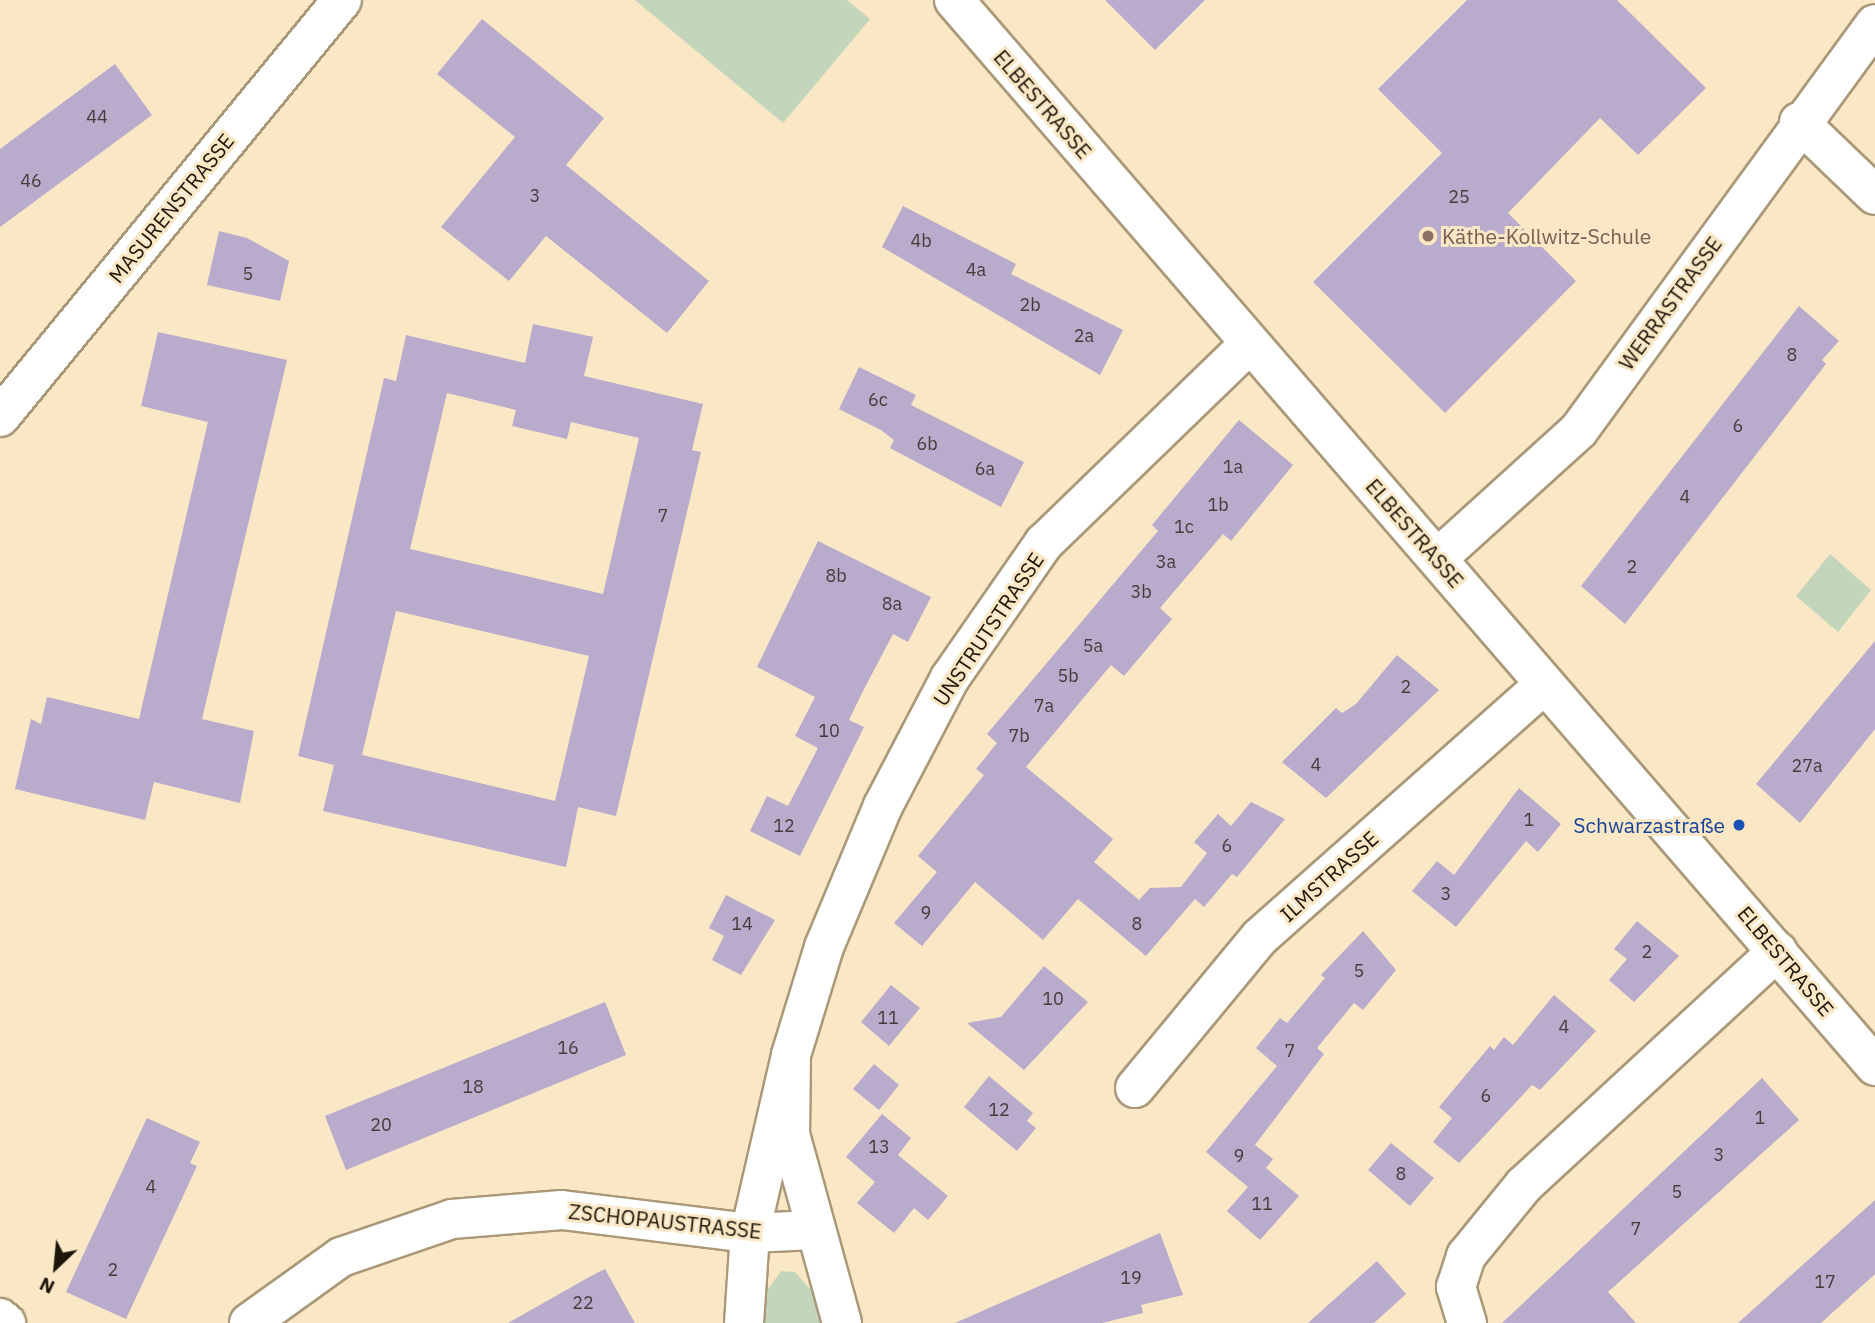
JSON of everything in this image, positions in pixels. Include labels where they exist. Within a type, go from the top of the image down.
[{"type":"street","name":"MASURENSTRASSE","points":[[0,417],[342,0]]},
{"type":"street","name":"ELBESTRASSE","points":[[954,0],[1875,1066]]},
{"type":"street","name":"WERRASTRASSE","points":[[1438,558],[1579,430],[1799,122],[1875,24]]},
{"type":"street","points":[[1799,122],[1875,195]]},
{"type":"street","name":"UNSTRUTSTRASSE","points":[[744,1323],[750,1233],[791,1055],[824,947],[856,870],[950,678],[1045,543],[1249,344]]},
{"type":"street","name":"ILMSTRASSE","points":[[1135,1088],[1260,937],[1545,684]]},
{"type":"street","points":[[1467,1323],[1456,1287],[1465,1256],[1524,1185],[1778,951]]},
{"type":"street","name":"UNSTRUTSTRASSE","points":[[791,1055],[790,1133],[814,1230],[842,1323]]},
{"type":"street","name":"ZSCHOPAUSTRASSE","points":[[249,1323],[341,1257],[452,1219],[603,1212],[750,1233],[814,1230]]},
{"type":"street","points":[[0,1318],[6,1323]]},
{"type":"green space","points":[[635,0],[847,0],[870,19],[783,123]]},
{"type":"green space","points":[[1830,554],[1871,590],[1838,632],[1796,596]]},
{"type":"green space","points":[[781,1271],[795,1272],[811,1290],[823,1323],[762,1323],[761,1299]]},
{"type":"building","points":[[1105,0],[1205,0],[1155,50]]},
{"type":"building","points":[[1467,0],[1617,0],[1706,88],[1638,155],[1600,118],[1508,213],[1576,281],[1445,413],[1313,282],[1442,153],[1378,89]]},
{"type":"building","points":[[482,19],[604,118],[566,165],[709,281],[667,333],[546,236],[509,281],[441,227],[515,137],[437,74]]},
{"type":"building","points":[[115,64],[152,115],[0,227],[0,149]]},
{"type":"building","points":[[903,206],[1016,264],[1011,274],[1123,330],[1100,375],[882,247]]},
{"type":"building","points":[[219,231],[247,238],[289,261],[280,301],[207,285]]},
{"type":"building","points":[[1799,306],[1839,341],[1822,360],[1826,364],[1625,624],[1581,586]]},
{"type":"building","points":[[533,324],[593,337],[584,376],[703,404],[692,450],[701,452],[616,816],[578,807],[566,867],[323,811],[334,765],[298,756],[384,378],[396,381],[406,335],[525,363]],"holes":[[[447,393],[516,410],[512,426],[567,439],[571,422],[639,438],[603,594],[410,549]],[[396,611],[589,656],[555,801],[362,755]]]},
{"type":"building","points":[[158,332],[287,360],[202,719],[254,731],[240,803],[154,782],[145,820],[15,789],[31,719],[41,724],[47,697],[139,719],[208,422],[141,406]]},
{"type":"building","points":[[859,367],[916,395],[911,405],[1024,462],[1001,507],[890,448],[894,440],[881,430],[839,409]]},
{"type":"building","points":[[1239,420],[1293,465],[1231,541],[1223,534],[1160,608],[1172,619],[1124,676],[1111,665],[1026,767],[1113,839],[1094,862],[1139,900],[1150,888],[1181,887],[1207,853],[1194,842],[1218,814],[1231,826],[1251,802],[1285,819],[1237,877],[1232,874],[1204,907],[1195,899],[1146,956],[1078,899],[1043,940],[975,882],[922,946],[894,923],[937,872],[918,856],[984,775],[976,769],[997,743],[987,734],[1158,531],[1152,525]]},
{"type":"building","points":[[818,541],[931,597],[908,642],[893,634],[863,691],[849,720],[864,727],[800,856],[750,831],[767,796],[788,806],[818,748],[795,736],[815,697],[757,667]]},
{"type":"building","points":[[1875,641],[1875,729],[1800,823],[1756,784]]},
{"type":"building","points":[[1397,655],[1439,690],[1326,798],[1282,762],[1336,708],[1342,713],[1356,704]]},
{"type":"building","points":[[1519,788],[1561,824],[1538,852],[1526,841],[1456,927],[1412,891],[1437,861],[1454,875]]},
{"type":"building","points":[[726,895],[775,920],[741,975],[712,960],[724,936],[709,928]]},
{"type":"building","points":[[1637,921],[1679,956],[1634,1002],[1609,980],[1627,959],[1614,949]]},
{"type":"building","points":[[1363,931],[1396,970],[1363,1010],[1354,1003],[1317,1048],[1324,1054],[1255,1145],[1273,1159],[1266,1168],[1299,1196],[1260,1240],[1227,1211],[1248,1187],[1206,1152],[1277,1066],[1256,1048],[1280,1018],[1287,1023],[1325,978],[1321,975]]},
{"type":"building","points":[[1044,966],[1088,1002],[1024,1070],[967,1023],[1001,1017]]},
{"type":"building","points":[[891,985],[920,1008],[889,1046],[861,1022]]},
{"type":"building","points":[[1554,995],[1596,1031],[1540,1090],[1532,1085],[1459,1163],[1433,1142],[1452,1118],[1439,1107],[1490,1046],[1494,1050],[1504,1037],[1513,1045]]},
{"type":"building","points":[[605,1002],[626,1055],[346,1170],[325,1116]]},
{"type":"building","points":[[874,1064],[899,1085],[879,1110],[853,1089]]},
{"type":"building","points":[[989,1076],[1033,1113],[1027,1121],[1036,1128],[1017,1151],[964,1107]]},
{"type":"building","points":[[1762,1078],[1799,1120],[1608,1292],[1636,1323],[1502,1323]]},
{"type":"building","points":[[882,1114],[911,1138],[898,1155],[948,1196],[928,1220],[914,1208],[894,1233],[857,1203],[875,1182],[846,1157]]},
{"type":"building","points":[[147,1118],[200,1142],[190,1163],[197,1166],[126,1319],[66,1292]]},
{"type":"building","points":[[1391,1143],[1434,1178],[1410,1206],[1368,1170]]},
{"type":"building","points":[[1875,1200],[1875,1274],[1821,1323],[1738,1323]]},
{"type":"building","points":[[1160,1233],[1183,1295],[1141,1305],[1143,1313],[1102,1323],[955,1323]]},
{"type":"building","points":[[1377,1261],[1406,1294],[1374,1323],[1308,1323]]},
{"type":"building","points":[[605,1269],[635,1323],[508,1323],[591,1276]]},
{"type":"place","name":"Käthe-Kollwitz-Schule","points":[[1428,236]]},
{"type":"place","name":"Schwarzastraße","points":[[1739,825]]}]
